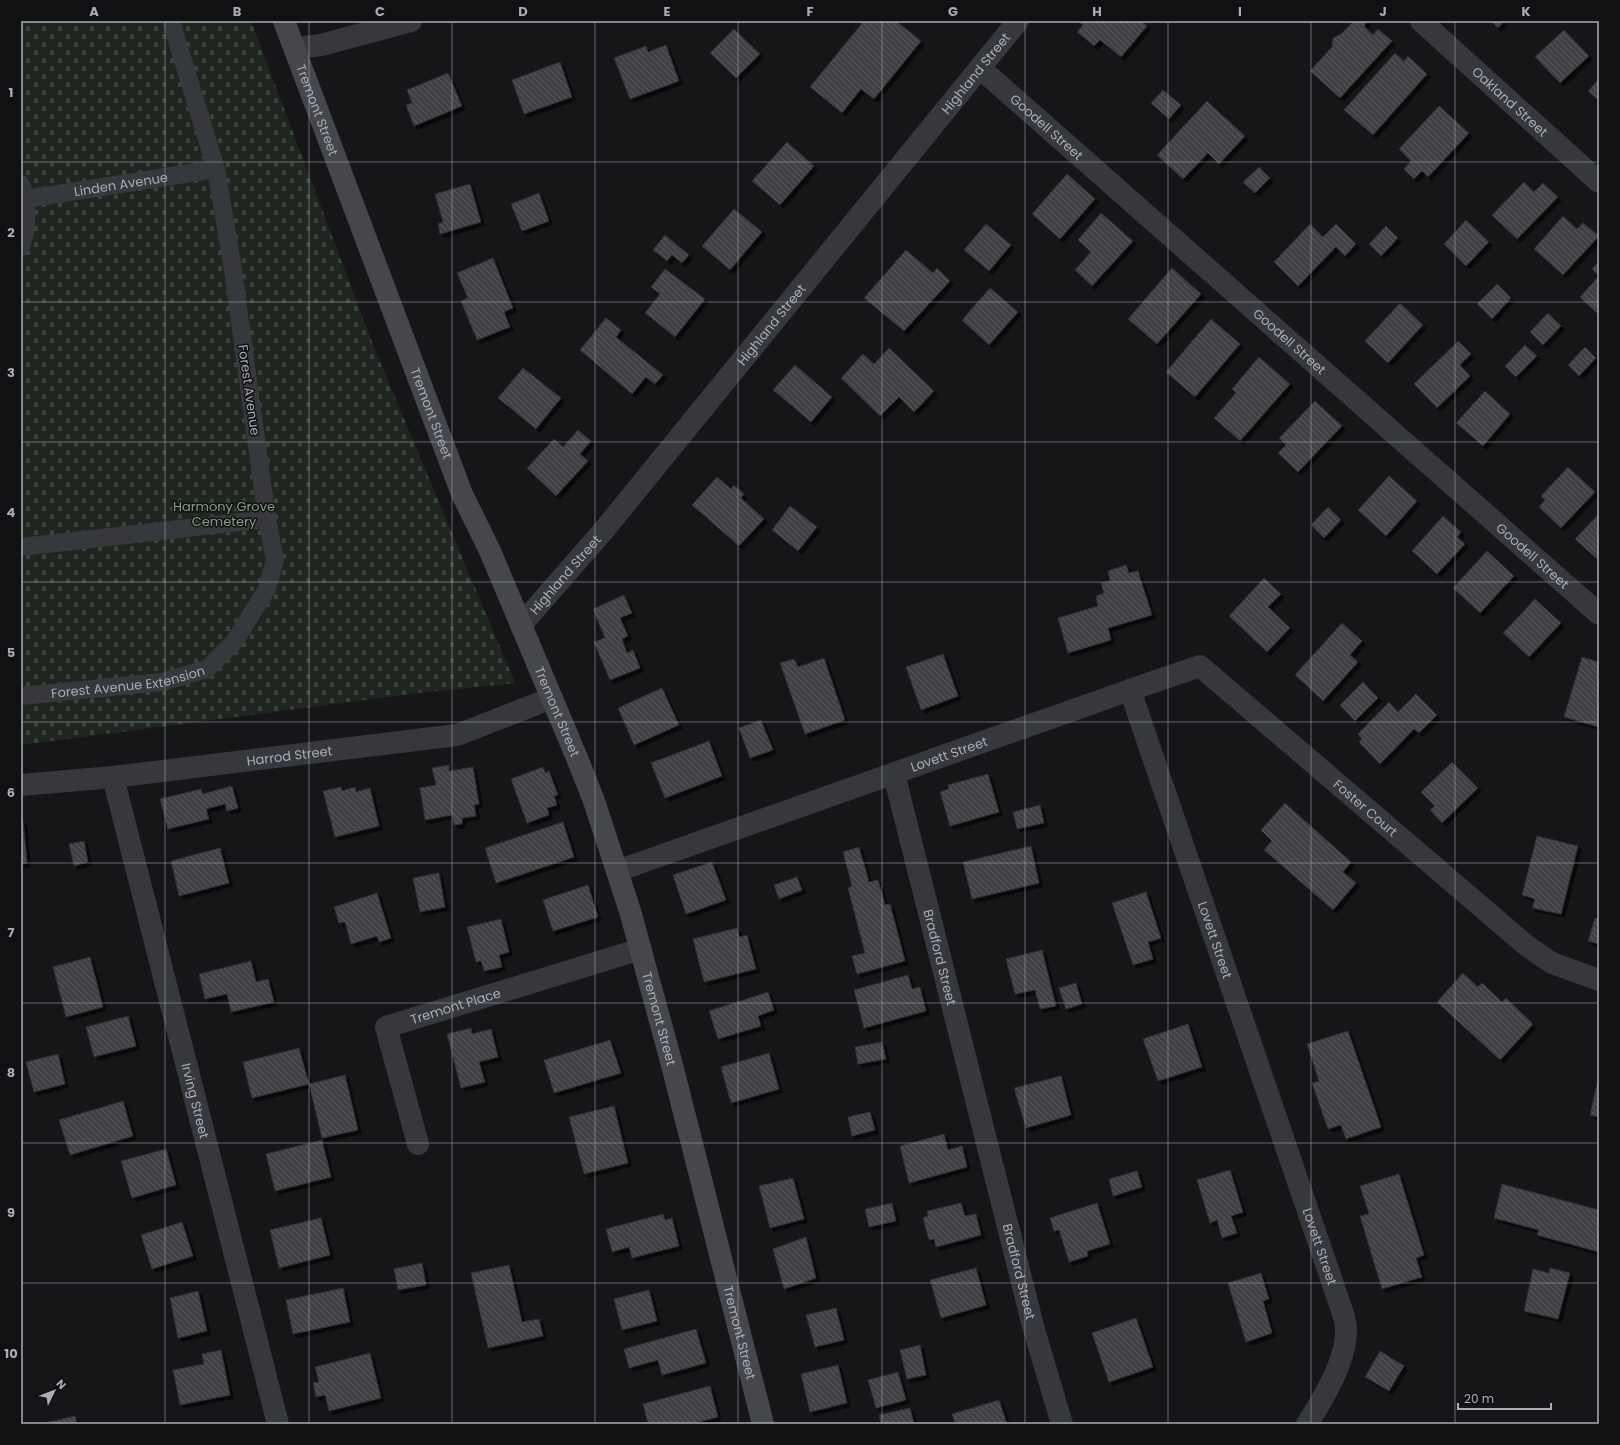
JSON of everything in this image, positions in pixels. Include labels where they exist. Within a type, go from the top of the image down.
[{"type":"street","name":"Tremont Street","points":[[284,21],[462,494],[490,552],[594,801],[641,949],[686,1116],[763,1424]]},
{"type":"street","points":[[294,48],[321,45],[411,21]]},
{"type":"street","name":"Highland Street","points":[[521,625],[604,530],[1018,21]]},
{"type":"street","name":"Oakland Street","points":[[1421,21],[1599,182]]},
{"type":"street","name":"Goodell Street","points":[[980,68],[1599,614]]},
{"type":"street","name":"Foster Court","points":[[1130,690],[1200,666],[1527,946],[1552,963],[1599,980]]},
{"type":"street","name":"Lovett Street","points":[[894,774],[1130,690],[1337,1296],[1346,1328],[1342,1353],[1332,1380],[1307,1424]]},
{"type":"street","name":"Harrod Street","points":[[21,785],[113,777],[457,735],[552,698]]},
{"type":"street","points":[[617,871],[894,774]]},
{"type":"street","name":"Bradford Street","points":[[894,774],[1031,1319],[1062,1424]]},
{"type":"street","name":"Irving Street","points":[[113,777],[278,1424]]},
{"type":"street","name":"Tremont Place","points":[[418,1144],[386,1027],[641,949]]},
{"type":"lane","name":"Forest Avenue","points":[[170,21],[216,169],[232,263],[267,519]]},
{"type":"lane","name":"Linden Avenue","points":[[23,191],[216,169]]},
{"type":"lane","points":[[21,247],[26,233],[23,191]]},
{"type":"lane","points":[[21,547],[267,519]]},
{"type":"lane","name":"Forest Avenue Extension","points":[[21,696],[162,682],[207,669],[234,642],[267,589],[274,560],[267,519]]},
{"type":"green space","name":"Harmony Grove Cemetery","points":[[21,21],[251,21],[375,350],[515,683],[418,693],[21,745]]},
{"type":"building","points":[[864,21],[896,21],[921,41],[874,99],[861,89],[842,113],[810,87]]},
{"type":"building","points":[[1077,21],[1141,21],[1147,26],[1121,57],[1100,40],[1094,46],[1077,32],[1083,25]]},
{"type":"building","points":[[1354,21],[1368,21],[1364,26],[1373,35],[1378,29],[1392,41],[1340,98],[1310,71],[1332,47],[1333,38],[1341,34]]},
{"type":"building","points":[[1491,21],[1504,21],[1498,28]]},
{"type":"building","points":[[734,29],[760,54],[736,78],[710,53]]},
{"type":"building","points":[[1564,30],[1589,56],[1560,83],[1535,57]]},
{"type":"building","points":[[666,45],[679,81],[630,99],[614,58],[646,46],[648,52]]},
{"type":"building","points":[[1395,53],[1404,61],[1408,56],[1427,74],[1373,135],[1344,110]]},
{"type":"building","points":[[560,62],[572,97],[524,114],[512,80]]},
{"type":"building","points":[[448,73],[462,106],[414,126],[406,105],[412,103],[407,90]]},
{"type":"building","points":[[1599,79],[1599,101],[1588,91]]},
{"type":"building","points":[[1163,90],[1181,105],[1169,119],[1151,103]]},
{"type":"building","points":[[1207,101],[1245,136],[1219,164],[1208,153],[1183,179],[1157,155]]},
{"type":"building","points":[[1439,106],[1469,133],[1428,177],[1422,171],[1414,179],[1404,169],[1411,161],[1399,149]]},
{"type":"building","points":[[787,142],[814,166],[780,205],[752,181]]},
{"type":"building","points":[[1259,167],[1270,178],[1255,193],[1243,182]]},
{"type":"building","points":[[1067,174],[1095,199],[1060,239],[1032,214]]},
{"type":"building","points":[[1524,182],[1534,192],[1543,183],[1558,197],[1517,239],[1492,215]]},
{"type":"building","points":[[470,184],[481,222],[440,234],[438,224],[443,222],[435,194]]},
{"type":"building","points":[[539,193],[549,221],[522,231],[511,204]]},
{"type":"building","points":[[734,209],[762,232],[730,270],[702,246]]},
{"type":"building","points":[[1101,213],[1133,241],[1092,286],[1075,270],[1091,252],[1078,240]]},
{"type":"building","points":[[1563,216],[1577,229],[1583,223],[1599,236],[1563,275],[1534,249]]},
{"type":"building","points":[[1466,220],[1489,242],[1466,266],[1444,244]]},
{"type":"building","points":[[986,224],[1011,245],[989,271],[964,250]]},
{"type":"building","points":[[1310,224],[1323,237],[1336,224],[1356,244],[1345,256],[1336,247],[1298,286],[1274,262]]},
{"type":"building","points":[[1386,226],[1398,238],[1381,256],[1369,244]]},
{"type":"building","points":[[665,235],[689,255],[682,263],[672,255],[667,261],[653,250]]},
{"type":"building","points":[[906,250],[933,273],[937,268],[950,281],[904,331],[864,298]]},
{"type":"building","points":[[493,258],[513,308],[504,312],[510,327],[477,340],[461,301],[468,298],[457,273]]},
{"type":"building","points":[[1599,262],[1599,276],[1592,269]]},
{"type":"building","points":[[1172,268],[1201,294],[1157,344],[1128,319]]},
{"type":"building","points":[[665,269],[705,299],[675,337],[645,313],[660,294],[651,287]]},
{"type":"building","points":[[1599,276],[1599,315],[1580,297]]},
{"type":"building","points":[[1497,284],[1511,298],[1492,319],[1477,304]]},
{"type":"building","points":[[990,288],[1018,312],[989,345],[962,320]]},
{"type":"building","points":[[1400,303],[1423,325],[1388,363],[1365,341]]},
{"type":"building","points":[[1548,313],[1561,326],[1543,345],[1530,332]]},
{"type":"building","points":[[606,318],[621,330],[616,337],[663,375],[655,384],[646,377],[632,394],[580,350]]},
{"type":"building","points":[[1211,319],[1240,344],[1195,397],[1166,372]]},
{"type":"building","points":[[1458,341],[1471,354],[1460,365],[1470,376],[1437,408],[1414,384]]},
{"type":"building","points":[[1525,345],[1537,356],[1516,377],[1505,366]]},
{"type":"building","points":[[1585,347],[1596,358],[1579,376],[1568,365]]},
{"type":"building","points":[[889,348],[934,391],[914,412],[899,397],[880,416],[841,378],[863,354],[874,364]]},
{"type":"building","points":[[1259,357],[1290,384],[1240,441],[1214,418],[1236,393],[1232,389]]},
{"type":"building","points":[[795,365],[832,397],[811,422],[773,390]]},
{"type":"building","points":[[523,368],[561,398],[536,429],[498,398]]},
{"type":"building","points":[[1485,391],[1510,414],[1483,446],[1456,423]]},
{"type":"building","points":[[1315,401],[1342,426],[1298,472],[1278,453],[1286,445],[1279,438]]},
{"type":"building","points":[[578,430],[591,441],[580,454],[588,461],[556,496],[527,468],[554,439],[563,447]]},
{"type":"building","points":[[1568,467],[1595,492],[1561,528],[1539,507],[1545,500],[1541,496]]},
{"type":"building","points":[[1389,476],[1417,501],[1386,536],[1358,510]]},
{"type":"building","points":[[717,477],[731,489],[734,485],[744,494],[741,498],[764,519],[739,546],[692,505]]},
{"type":"building","points":[[790,506],[817,527],[798,551],[772,530]]},
{"type":"building","points":[[1328,507],[1341,520],[1324,538],[1311,525]]},
{"type":"building","points":[[1599,514],[1599,556],[1597,559],[1575,539]]},
{"type":"building","points":[[1443,516],[1461,532],[1457,537],[1465,544],[1437,574],[1412,551]]},
{"type":"building","points":[[1487,551],[1514,576],[1480,613],[1453,588]]},
{"type":"building","points":[[1126,565],[1129,573],[1138,571],[1152,615],[1108,628],[1111,640],[1068,653],[1058,618],[1098,606],[1096,596],[1104,593],[1101,583],[1110,581],[1108,571]]},
{"type":"building","points":[[1264,578],[1281,594],[1268,607],[1290,628],[1267,652],[1229,616]]},
{"type":"building","points":[[624,595],[632,613],[620,618],[628,636],[622,639],[627,653],[633,650],[640,668],[610,680],[594,642],[605,638],[593,609]]},
{"type":"building","points":[[1535,599],[1561,623],[1529,657],[1503,633]]},
{"type":"building","points":[[1342,623],[1362,641],[1350,655],[1358,662],[1323,701],[1295,675]]},
{"type":"building","points":[[943,654],[958,696],[921,710],[906,667]]},
{"type":"building","points":[[1582,657],[1599,662],[1599,727],[1564,717]]},
{"type":"building","points":[[824,658],[845,720],[805,734],[780,663],[794,659],[798,667]]},
{"type":"building","points":[[1363,682],[1378,698],[1355,721],[1340,705]]},
{"type":"building","points":[[662,688],[679,725],[634,745],[618,708]]},
{"type":"building","points":[[1416,694],[1437,715],[1419,733],[1414,729],[1380,764],[1359,742],[1362,739],[1358,734],[1389,702],[1398,712]]},
{"type":"building","points":[[761,720],[773,750],[750,758],[739,728]]},
{"type":"building","points":[[709,741],[722,776],[665,798],[651,763]]},
{"type":"building","points":[[1452,762],[1478,788],[1442,823],[1430,810],[1435,806],[1421,792]]},
{"type":"building","points":[[449,765],[449,771],[473,767],[479,804],[474,805],[476,816],[462,818],[462,824],[454,825],[452,815],[425,820],[420,788],[436,785],[432,768]]},
{"type":"building","points":[[543,767],[545,773],[549,771],[558,795],[554,796],[557,805],[547,808],[549,815],[527,823],[511,779]]},
{"type":"building","points":[[988,774],[999,812],[950,826],[940,792],[949,789],[948,785]]},
{"type":"building","points":[[232,786],[238,808],[227,811],[225,804],[206,809],[209,819],[168,829],[160,799],[201,789],[203,794]]},
{"type":"building","points":[[341,787],[342,791],[355,787],[356,792],[370,788],[379,826],[335,837],[323,791]]},
{"type":"building","points":[[1285,803],[1351,862],[1343,872],[1356,883],[1333,910],[1264,850],[1272,841],[1261,830]]},
{"type":"building","points":[[1040,805],[1044,823],[1017,829],[1013,812]]},
{"type":"building","points":[[21,820],[23,820],[27,863],[21,864]]},
{"type":"building","points":[[563,822],[574,857],[496,883],[485,848]]},
{"type":"building","points":[[1537,836],[1578,846],[1561,914],[1532,908],[1535,899],[1522,895]]},
{"type":"building","points":[[84,841],[88,862],[74,866],[69,844]]},
{"type":"building","points":[[1031,846],[1039,883],[972,899],[963,862]]},
{"type":"building","points":[[859,847],[869,882],[878,880],[885,905],[890,904],[905,961],[857,974],[852,956],[865,953],[848,888],[852,886],[843,852]]},
{"type":"building","points":[[220,848],[229,883],[179,896],[171,861]]},
{"type":"building","points":[[712,862],[726,900],[686,914],[673,875]]},
{"type":"building","points":[[439,873],[445,907],[420,912],[413,878]]},
{"type":"building","points":[[797,877],[802,890],[779,899],[774,885]]},
{"type":"building","points":[[588,885],[598,917],[553,931],[543,900]]},
{"type":"building","points":[[1146,892],[1161,938],[1148,942],[1153,959],[1133,965],[1112,903]]},
{"type":"building","points":[[377,893],[391,938],[379,942],[377,936],[351,944],[345,922],[339,923],[334,907]]},
{"type":"building","points":[[1595,918],[1599,919],[1599,944],[1588,941]]},
{"type":"building","points":[[501,919],[509,952],[499,955],[502,967],[484,971],[481,961],[476,962],[467,927]]},
{"type":"building","points":[[737,928],[739,937],[747,935],[756,969],[704,982],[693,939]]},
{"type":"building","points":[[1042,950],[1056,1006],[1040,1009],[1035,990],[1015,994],[1006,959]]},
{"type":"building","points":[[90,957],[103,1007],[66,1017],[53,967]]},
{"type":"building","points":[[251,961],[256,982],[268,979],[274,1002],[231,1012],[227,994],[205,999],[199,974]]},
{"type":"building","points":[[1463,973],[1478,987],[1482,983],[1502,1002],[1506,998],[1533,1024],[1500,1060],[1437,1002]]},
{"type":"building","points":[[908,975],[912,989],[920,987],[926,1011],[864,1028],[854,990]]},
{"type":"building","points":[[1076,983],[1082,1004],[1066,1009],[1059,988]]},
{"type":"building","points":[[768,992],[774,1010],[758,1016],[761,1026],[718,1039],[709,1011]]},
{"type":"building","points":[[128,1016],[136,1046],[94,1057],[86,1027]]},
{"type":"building","points":[[1188,1024],[1202,1067],[1158,1081],[1143,1039]]},
{"type":"building","points":[[471,1028],[472,1034],[491,1029],[498,1057],[479,1062],[485,1082],[461,1088],[447,1034]]},
{"type":"building","points":[[1348,1031],[1381,1127],[1346,1139],[1341,1125],[1328,1129],[1312,1083],[1319,1081],[1307,1044]]},
{"type":"building","points":[[610,1040],[621,1073],[554,1093],[544,1060]]},
{"type":"building","points":[[882,1042],[886,1059],[858,1064],[855,1047]]},
{"type":"building","points":[[299,1048],[309,1084],[252,1098],[243,1062]]},
{"type":"building","points":[[769,1053],[779,1089],[731,1103],[721,1067]]},
{"type":"building","points":[[58,1054],[65,1084],[34,1092],[26,1062]]},
{"type":"building","points":[[345,1075],[358,1130],[322,1138],[309,1084]]},
{"type":"building","points":[[1599,1075],[1599,1117],[1590,1115]]},
{"type":"building","points":[[1061,1076],[1071,1115],[1026,1128],[1014,1088]]},
{"type":"building","points":[[123,1101],[133,1136],[70,1155],[59,1120]]},
{"type":"building","points":[[614,1106],[628,1163],[584,1174],[569,1117]]},
{"type":"building","points":[[870,1112],[875,1130],[852,1136],[848,1117]]},
{"type":"building","points":[[944,1134],[948,1150],[962,1146],[967,1167],[909,1183],[900,1146]]},
{"type":"building","points":[[322,1140],[331,1177],[275,1191],[266,1154]]},
{"type":"building","points":[[166,1149],[176,1185],[132,1198],[121,1161]]},
{"type":"building","points":[[1230,1170],[1243,1212],[1231,1216],[1237,1233],[1222,1238],[1217,1220],[1210,1223],[1197,1180]]},
{"type":"building","points":[[1137,1171],[1142,1187],[1113,1196],[1109,1179]]},
{"type":"building","points":[[1399,1174],[1424,1255],[1416,1258],[1422,1277],[1382,1289],[1360,1216],[1369,1214],[1360,1186]]},
{"type":"building","points":[[793,1178],[804,1219],[770,1228],[759,1186]]},
{"type":"building","points":[[1502,1184],[1599,1210],[1599,1252],[1537,1235],[1539,1230],[1494,1218]]},
{"type":"building","points":[[892,1203],[896,1221],[869,1227],[865,1209]]},
{"type":"building","points":[[961,1203],[965,1216],[976,1214],[981,1235],[936,1247],[934,1239],[929,1240],[923,1218],[928,1216],[927,1211]]},
{"type":"building","points":[[1097,1203],[1110,1244],[1087,1251],[1088,1256],[1069,1262],[1059,1230],[1054,1231],[1050,1218]]},
{"type":"building","points":[[663,1214],[665,1220],[672,1218],[679,1246],[632,1258],[629,1247],[612,1252],[606,1229]]},
{"type":"building","points":[[321,1218],[330,1255],[279,1268],[270,1230]]},
{"type":"building","points":[[182,1222],[193,1256],[152,1269],[141,1235]]},
{"type":"building","points":[[806,1237],[816,1278],[784,1289],[773,1249]]},
{"type":"building","points":[[422,1263],[426,1285],[398,1290],[394,1269]]},
{"type":"building","points":[[509,1265],[522,1322],[539,1319],[543,1336],[488,1348],[471,1273]]},
{"type":"building","points":[[976,1268],[986,1305],[941,1318],[930,1280]]},
{"type":"building","points":[[1550,1268],[1570,1273],[1558,1319],[1524,1311],[1533,1269],[1549,1273]]},
{"type":"building","points":[[1261,1273],[1269,1299],[1263,1301],[1272,1333],[1246,1342],[1228,1283]]},
{"type":"building","points":[[343,1288],[350,1322],[293,1334],[286,1300]]},
{"type":"building","points":[[649,1290],[657,1321],[622,1330],[614,1299]]},
{"type":"building","points":[[198,1291],[207,1331],[178,1338],[170,1298]]},
{"type":"building","points":[[836,1308],[844,1340],[815,1347],[806,1315]]},
{"type":"building","points":[[1136,1318],[1153,1367],[1109,1382],[1092,1333]]},
{"type":"building","points":[[696,1329],[706,1363],[662,1375],[658,1360],[629,1368],[624,1349]]},
{"type":"building","points":[[920,1345],[926,1375],[907,1379],[900,1350]]},
{"type":"building","points":[[221,1350],[230,1395],[180,1405],[173,1370],[204,1364],[202,1354]]},
{"type":"building","points":[[1380,1351],[1404,1366],[1389,1391],[1365,1377]]},
{"type":"building","points":[[370,1353],[381,1398],[329,1411],[325,1395],[316,1397],[313,1383],[319,1382],[315,1367]]},
{"type":"building","points":[[838,1365],[847,1403],[810,1412],[801,1374]]},
{"type":"building","points":[[898,1372],[906,1400],[876,1408],[868,1380]]},
{"type":"building","points":[[710,1386],[718,1417],[691,1424],[648,1424],[643,1404]]},
{"type":"building","points":[[999,1400],[1007,1424],[955,1424],[952,1414]]},
{"type":"building","points":[[910,1408],[914,1423],[881,1424],[879,1415]]},
{"type":"building","points":[[75,1416],[77,1424],[45,1424],[45,1423]]}]
